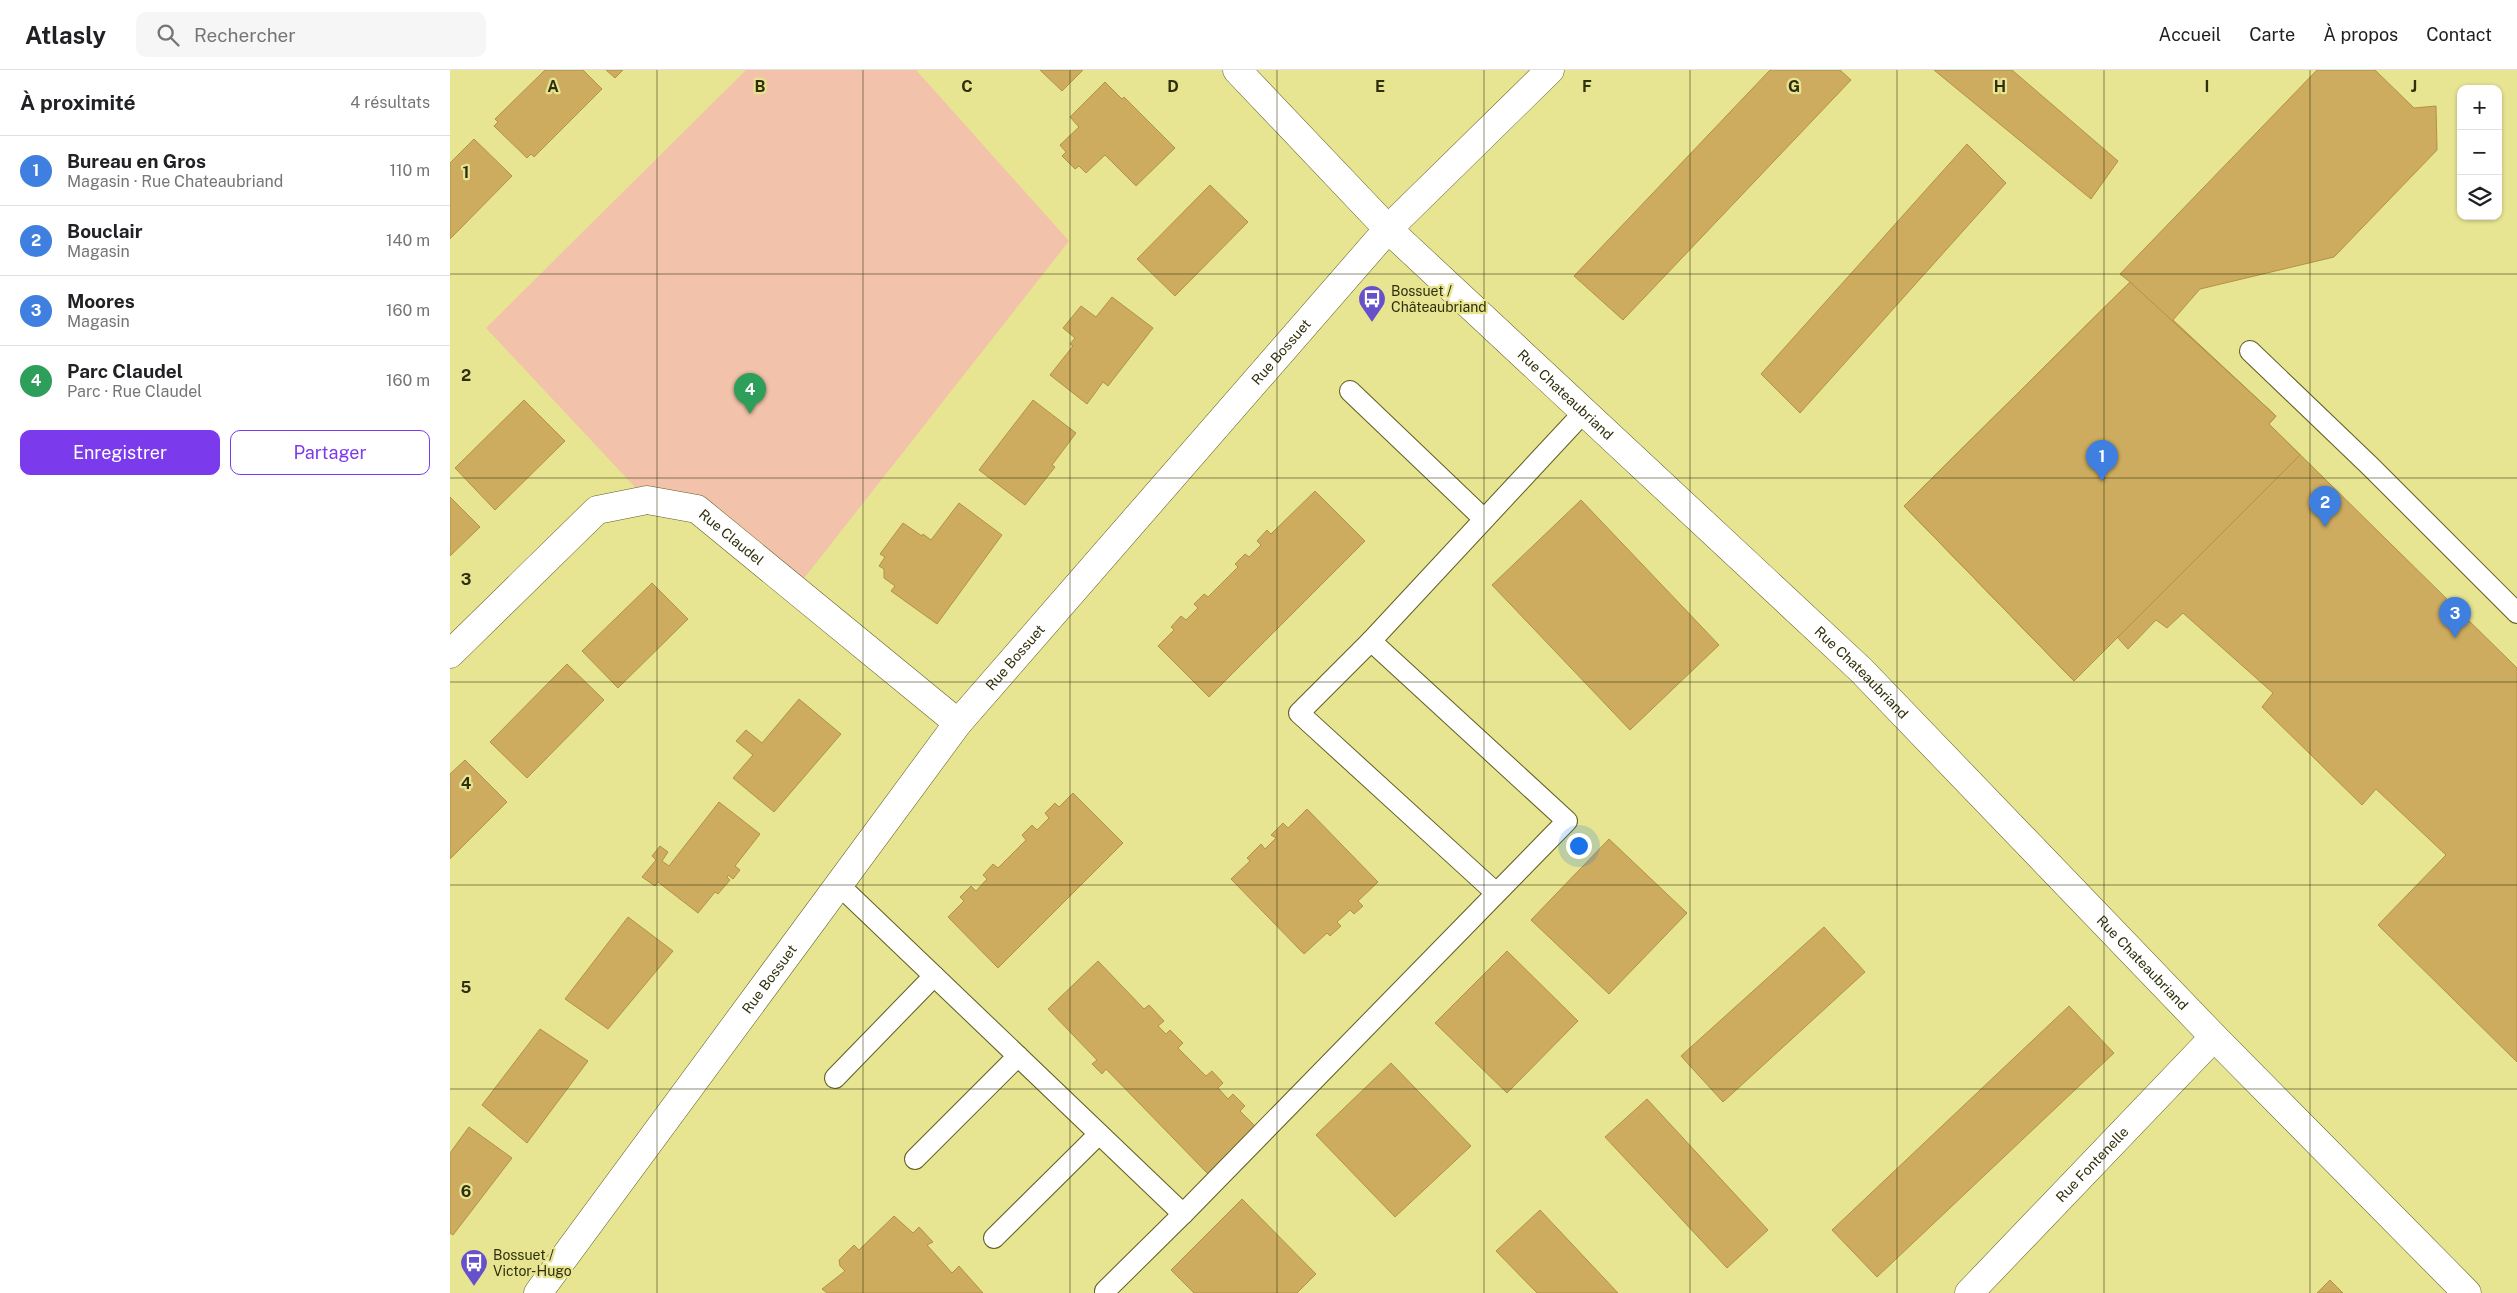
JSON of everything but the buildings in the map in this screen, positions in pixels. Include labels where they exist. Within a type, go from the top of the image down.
[{"type":"street","name":"Rue Chateaubriand","points":[[1237,70],[1388,229],[1861,670],[2214,1038],[2467,1293]]},
{"type":"street","name":"Rue Bossuet","points":[[538,1293],[958,723],[1388,229],[1550,70]]},
{"type":"street","name":"Rue Claudel","points":[[450,654],[597,510],[647,500],[698,509],[958,723]]},
{"type":"street","name":"Rue Fontenelle","points":[[1969,1293],[2214,1038]]},
{"type":"lane","points":[[2250,351],[2371,467],[2517,613]]},
{"type":"lane","points":[[1350,391],[1484,518]]},
{"type":"lane","points":[[1496,892],[1299,712],[1371,641],[1584,412]]},
{"type":"lane","points":[[1107,1293],[1105,1291],[1183,1214],[1567,821],[1371,641]]},
{"type":"lane","points":[[839,886],[1183,1214]]},
{"type":"lane","points":[[835,1078],[934,976]]},
{"type":"lane","points":[[916,1159],[1018,1056]]},
{"type":"lane","points":[[994,1238],[1099,1134]]},
{"type":"shaded area","points":[[746,70],[916,70],[1069,241],[794,591],[698,509],[647,500],[486,328]]},
{"type":"place","name":"Bossuet / Châteaubriand","points":[[1372,323]]},
{"type":"place","name":"Parc Claudel","points":[[750,414]]},
{"type":"place","name":"Bureau en Gros","points":[[2102,481]]},
{"type":"place","name":"Bouclair","points":[[2325,527]]},
{"type":"place","name":"Moores","points":[[2455,638]]},
{"type":"place","name":"Bossuet / Victor-Hugo","points":[[474,1287]]}]
